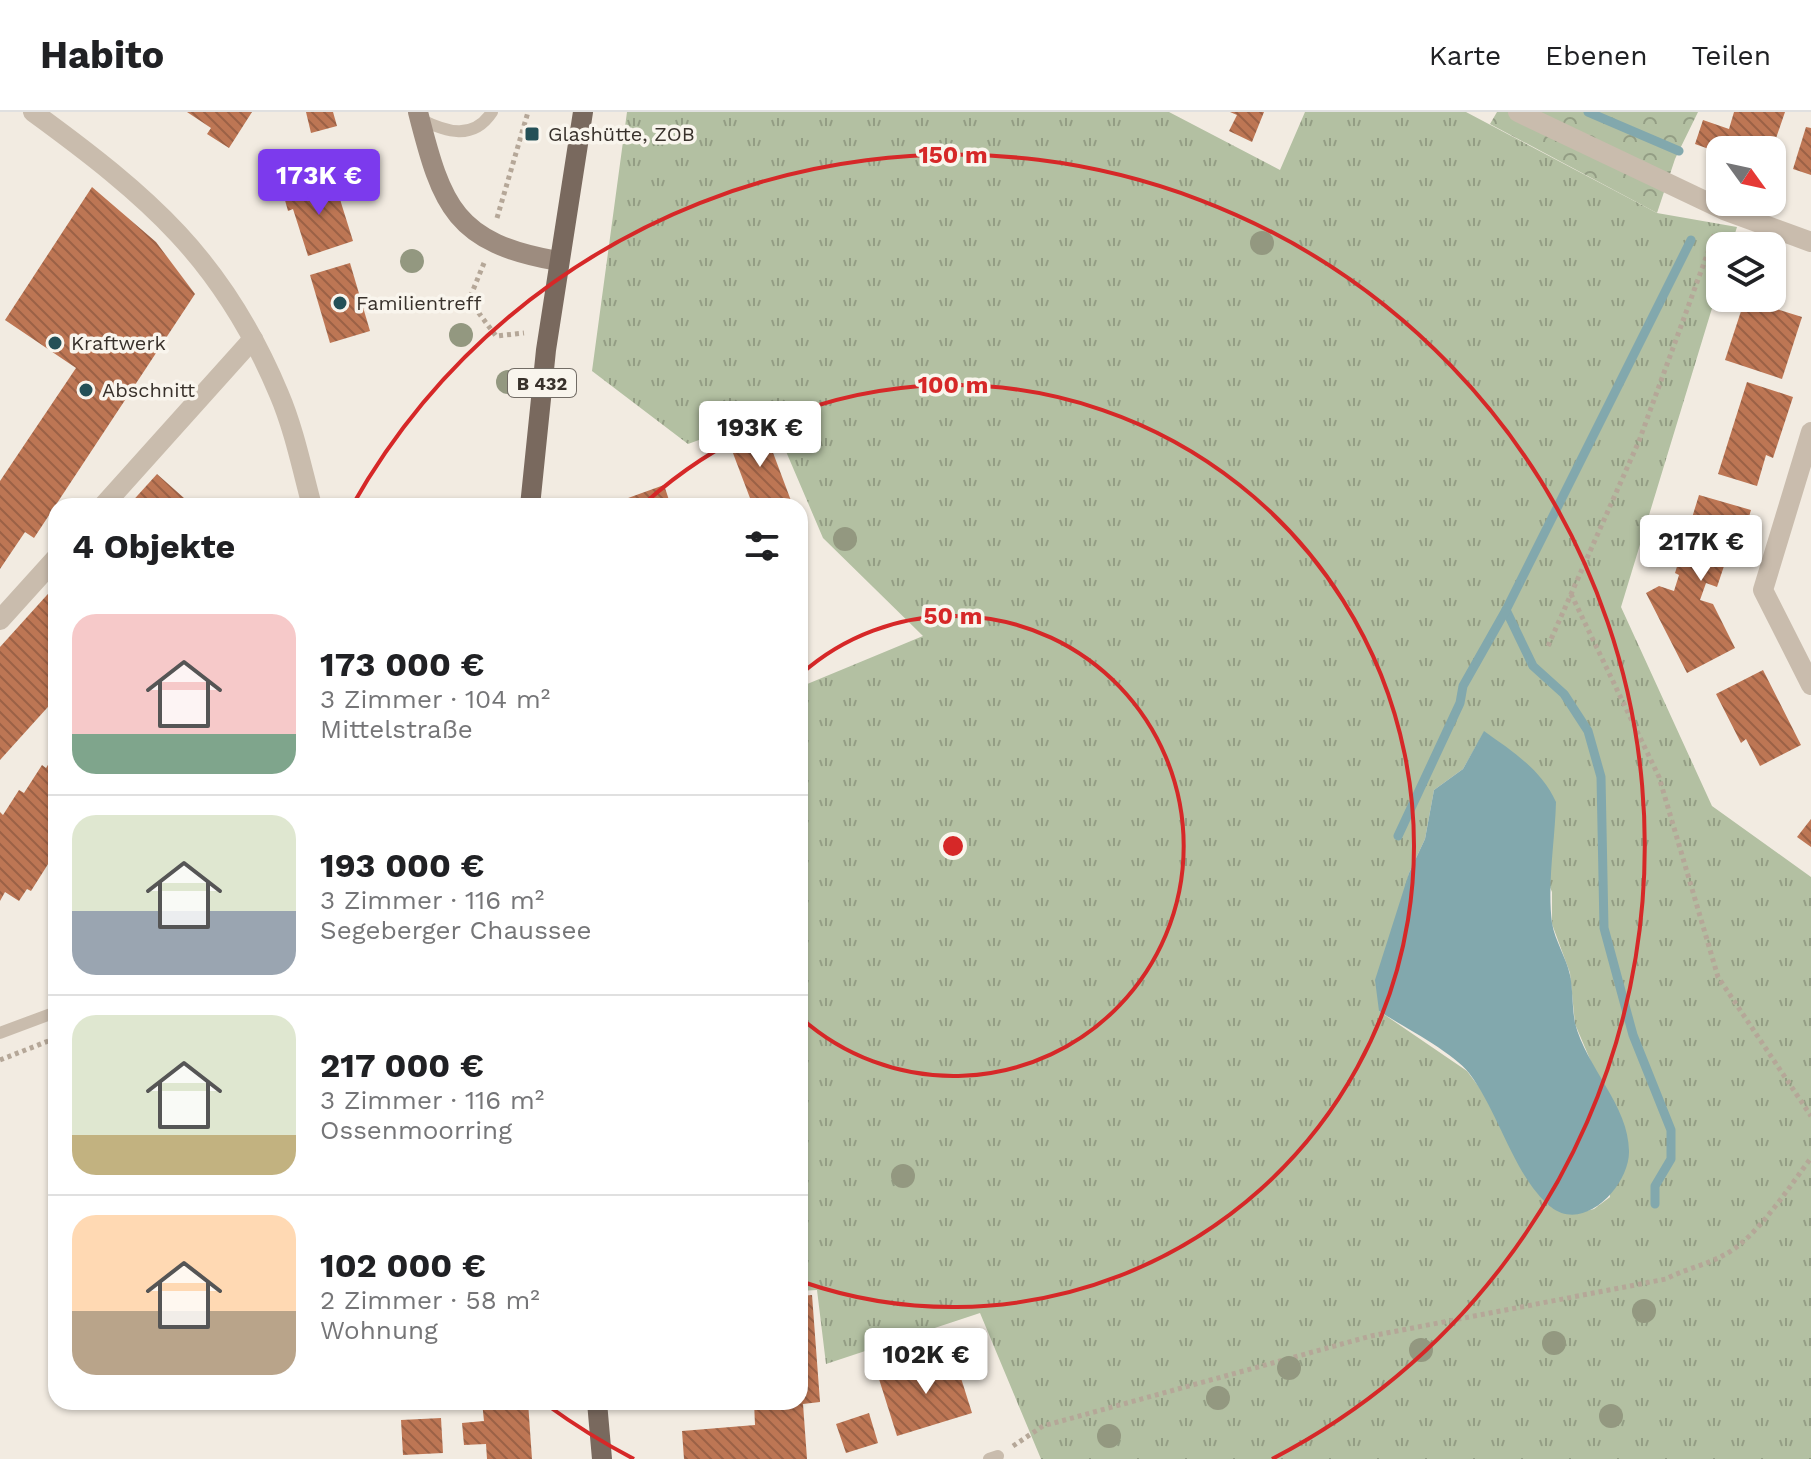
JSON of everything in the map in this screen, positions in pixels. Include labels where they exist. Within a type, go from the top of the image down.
[{"type":"main road","name":"B 432","points":[[531,498],[558,261],[583,112]]},
{"type":"main road","points":[[598,1410],[602,1459]]},
{"type":"street","points":[[33,112],[140,192],[169,220],[224,290],[253,339],[280,396],[310,498]]},
{"type":"street","points":[[1518,112],[1706,201]]},
{"type":"street","points":[[419,115],[439,188],[449,207],[490,241],[523,255],[558,261]]},
{"type":"street","points":[[1740,216],[1811,242]]},
{"type":"street","points":[[110,498],[253,339]]},
{"type":"street","points":[[1811,432],[1763,590],[1811,685]]},
{"type":"street","points":[[0,620],[48,567]]},
{"type":"lane","points":[[419,115],[442,130],[457,133],[470,131],[486,122],[492,112]]},
{"type":"lane","points":[[0,1033],[48,1015]]},
{"type":"path","points":[[500,207],[528,112]]},
{"type":"path","points":[[1548,646],[1639,441],[1722,216]]},
{"type":"path","points":[[480,276],[469,300],[496,336],[515,332]]},
{"type":"path","points":[[1571,594],[1659,777],[1718,977],[1811,1116]]},
{"type":"path","points":[[0,1060],[48,1041]]},
{"type":"path","points":[[993,1458],[1043,1426],[1371,1336],[1666,1279],[1696,1264],[1725,1255],[1755,1228],[1811,1158]]},
{"type":"green space","points":[[627,112],[1169,112],[1280,170],[1305,112],[1466,112],[1657,213],[1737,227],[1735,232],[1706,232],[1706,312],[1711,312],[1621,607],[1712,806],[1811,877],[1811,1459],[1041,1459],[980,1313],[826,1364],[817,1290],[808,1291],[808,684],[923,636],[823,538],[770,414],[688,444],[592,371]],"holes":[[[1484,732],[1552,892],[1552,924],[1570,973],[1575,1024],[1595,1071],[1610,1197],[1594,1209],[1574,1214],[1467,1071],[1379,1011],[1409,873],[1425,839],[1434,790],[1463,769]]]},
{"type":"green space","points":[[1497,112],[1698,112],[1675,159],[1657,213],[1490,124]]},
{"type":"water","points":[[1484,731],[1534,771],[1556,802],[1551,878],[1552,923],[1570,975],[1575,1023],[1580,1039],[1615,1102],[1627,1134],[1629,1151],[1622,1177],[1603,1202],[1578,1214],[1564,1214],[1538,1194],[1517,1162],[1480,1089],[1462,1065],[1379,1011],[1375,980],[1409,873],[1425,839],[1434,790],[1463,769]]},
{"type":"building","points":[[187,112],[252,112],[229,148],[207,134],[211,128]]},
{"type":"building","points":[[306,112],[333,112],[337,126],[311,133]]},
{"type":"building","points":[[1230,112],[1264,112],[1252,142],[1229,131],[1237,115]]},
{"type":"building","points":[[1734,112],[1785,112],[1777,136],[1706,136],[1706,148],[1695,144],[1703,120],[1729,129]]},
{"type":"building","points":[[1806,127],[1811,128],[1811,175],[1793,169]]},
{"type":"building","points":[[327,179],[332,195],[338,193],[353,241],[308,256],[293,209],[288,211],[283,193]]},
{"type":"building","points":[[92,187],[156,242],[195,294],[60,498],[48,498],[48,517],[34,538],[25,532],[0,569],[0,481],[76,368],[5,320]]},
{"type":"building","name":"Familientreff","points":[[350,263],[370,331],[330,343],[310,275]]},
{"type":"building","points":[[1741,312],[1786,312],[1802,317],[1782,379],[1725,360]]},
{"type":"building","points":[[1747,382],[1793,397],[1773,458],[1766,455],[1757,486],[1718,474]]},
{"type":"building","points":[[763,426],[790,498],[750,498],[728,440]]},
{"type":"building","points":[[157,474],[184,498],[135,498]]},
{"type":"building","points":[[664,485],[668,498],[628,498]]},
{"type":"building","points":[[1699,495],[1751,510],[1736,560],[1727,557],[1717,587],[1706,583],[1700,600],[1713,604],[1735,648],[1687,673],[1646,593],[1659,586],[1674,591],[1679,575],[1675,573]]},
{"type":"building","points":[[48,594],[48,707],[0,760],[0,647]]},
{"type":"building","points":[[1763,670],[1801,745],[1760,766],[1746,739],[1741,743],[1716,694]]},
{"type":"building","points":[[42,765],[46,768],[48,765],[48,864],[31,891],[27,889],[19,901],[5,892],[0,901],[0,812],[3,815],[19,790],[24,793]]},
{"type":"building","points":[[1811,819],[1811,847],[1797,837]]},
{"type":"building","points":[[808,1295],[812,1295],[820,1402],[808,1403]]},
{"type":"building","points":[[954,1356],[972,1413],[897,1436],[879,1379]]},
{"type":"building","points":[[483,1410],[529,1410],[532,1459],[487,1459],[486,1444],[464,1445],[462,1423],[484,1421]]},
{"type":"building","points":[[754,1410],[803,1410],[807,1459],[684,1459],[682,1431],[755,1425]]},
{"type":"building","points":[[869,1413],[878,1443],[846,1453],[836,1424]]},
{"type":"building","points":[[441,1418],[443,1453],[403,1455],[401,1420]]},
{"type":"waterway","points":[[1588,112],[1679,151]]},
{"type":"waterway","points":[[1398,836],[1460,703],[1463,686],[1506,610],[1691,240]]},
{"type":"waterway","points":[[1506,610],[1533,666],[1564,694],[1588,731],[1601,777],[1604,928],[1633,1035],[1671,1130],[1671,1159],[1655,1186],[1655,1204]]},
{"type":"place","name":"Glashütte, ZOB","points":[[532,134]]},
{"type":"place","name":"Familientreff","points":[[340,303]]},
{"type":"place","name":"Kraftwerk","points":[[55,343]]},
{"type":"place","name":"Abschnitt","points":[[86,390]]}]
